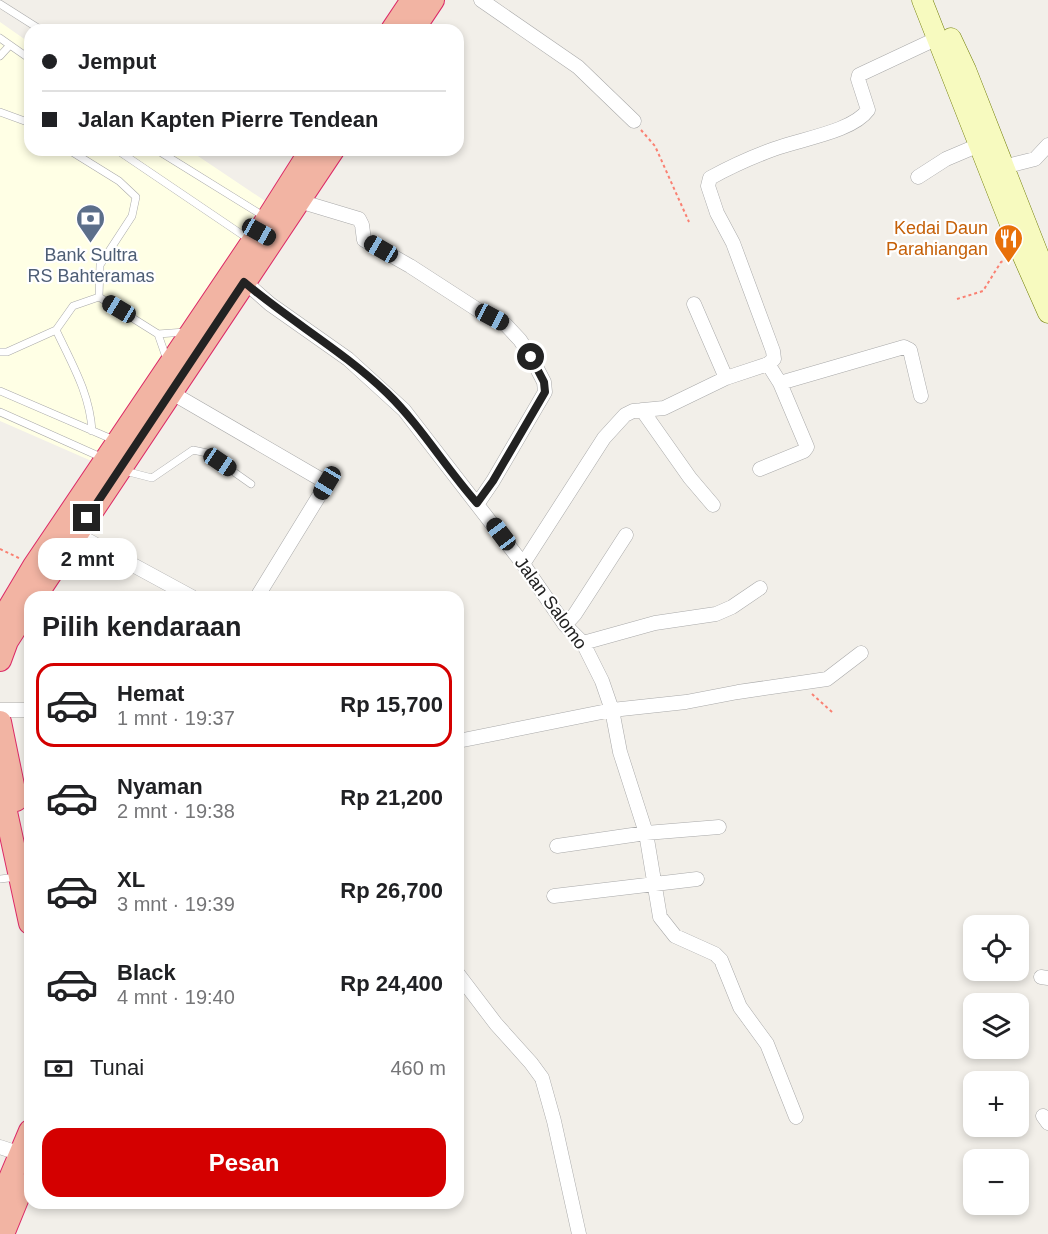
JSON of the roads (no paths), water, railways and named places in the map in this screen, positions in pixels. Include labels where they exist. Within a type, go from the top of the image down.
[{"type":"highway","points":[[396,24],[412,0]]},
{"type":"highway","points":[[417,24],[433,0]]},
{"type":"highway","points":[[39,591],[76,534],[116,455],[168,364],[263,233],[307,156]]},
{"type":"highway","points":[[0,623],[34,566],[116,455],[172,393],[244,282],[263,233],[299,201],[329,156]]},
{"type":"highway","points":[[0,660],[7,640],[24,614]]},
{"type":"highway","points":[[0,722],[24,892]]},
{"type":"highway","points":[[1,798],[18,861]]},
{"type":"highway","points":[[0,1202],[24,1143]]},
{"type":"highway","points":[[3,1234],[17,1156]]},
{"type":"main road","points":[[922,0],[938,38],[1003,167],[1048,279]]},
{"type":"main road","points":[[935,0],[966,70],[979,145],[1021,252],[1048,313]]},
{"type":"street","points":[[481,0],[578,67],[634,121]]},
{"type":"street","points":[[524,564],[604,438],[625,415],[633,411],[664,408],[726,378],[768,364],[774,359],[733,243],[717,213],[708,186],[710,178],[774,149],[863,118],[868,110],[858,79],[859,75],[938,38]]},
{"type":"street","points":[[918,177],[946,159],[979,145]]},
{"type":"street","points":[[1003,167],[1035,159],[1048,145]]},
{"type":"street","points":[[299,201],[358,219],[363,225],[364,240],[506,325],[531,357],[544,382],[545,392],[493,481],[477,503]]},
{"type":"street","name":"Jalan Salomo","points":[[244,282],[270,304],[348,359],[387,393],[415,422],[451,473],[524,564],[565,625],[583,643],[602,681],[612,710],[620,752],[646,833],[660,917],[675,936],[715,954],[721,960],[740,1007],[767,1044],[796,1117]]},
{"type":"street","points":[[694,304],[726,378]]},
{"type":"street","points":[[780,383],[904,346],[910,350],[921,396]]},
{"type":"street","points":[[760,469],[804,451],[807,447],[780,383],[768,364]]},
{"type":"street","points":[[172,393],[327,483],[261,591]]},
{"type":"street","points":[[642,411],[690,478],[713,505]]},
{"type":"street","points":[[76,534],[181,591]]},
{"type":"street","points":[[565,625],[575,614],[626,535]]},
{"type":"street","points":[[583,643],[655,623],[716,614],[732,607],[760,588]]},
{"type":"street","points":[[464,740],[612,710],[686,702],[827,679],[861,653]]},
{"type":"street","points":[[0,710],[24,710]]},
{"type":"street","points":[[557,846],[646,833],[719,827]]},
{"type":"street","points":[[554,896],[697,879]]},
{"type":"street","points":[[464,982],[490,1017],[542,1078],[579,1234]]},
{"type":"lane","points":[[0,4],[32,24]]},
{"type":"lane","points":[[0,38],[24,55]]},
{"type":"lane","points":[[0,56],[10,45]]},
{"type":"lane","points":[[0,112],[24,121]]},
{"type":"lane","points":[[79,156],[119,181],[136,197],[132,216],[100,265],[99,297]]},
{"type":"lane","points":[[128,156],[263,233]]},
{"type":"lane","points":[[165,156],[263,233]]},
{"type":"lane","points":[[0,352],[7,352],[56,330],[73,306],[99,297]]},
{"type":"lane","points":[[99,297],[158,334],[190,332]]},
{"type":"lane","points":[[56,330],[84,388],[91,415],[92,431]]},
{"type":"lane","points":[[158,334],[168,364]]},
{"type":"lane","points":[[0,391],[92,431],[116,455]]},
{"type":"lane","points":[[0,412],[116,455],[152,478],[193,450],[207,453],[251,484]]},
{"type":"place","name":"Bank Sultra RS Bahteramas","points":[[91,244]]},
{"type":"place","name":"Kedai Daun Parahiangan","points":[[1009,264]]}]
